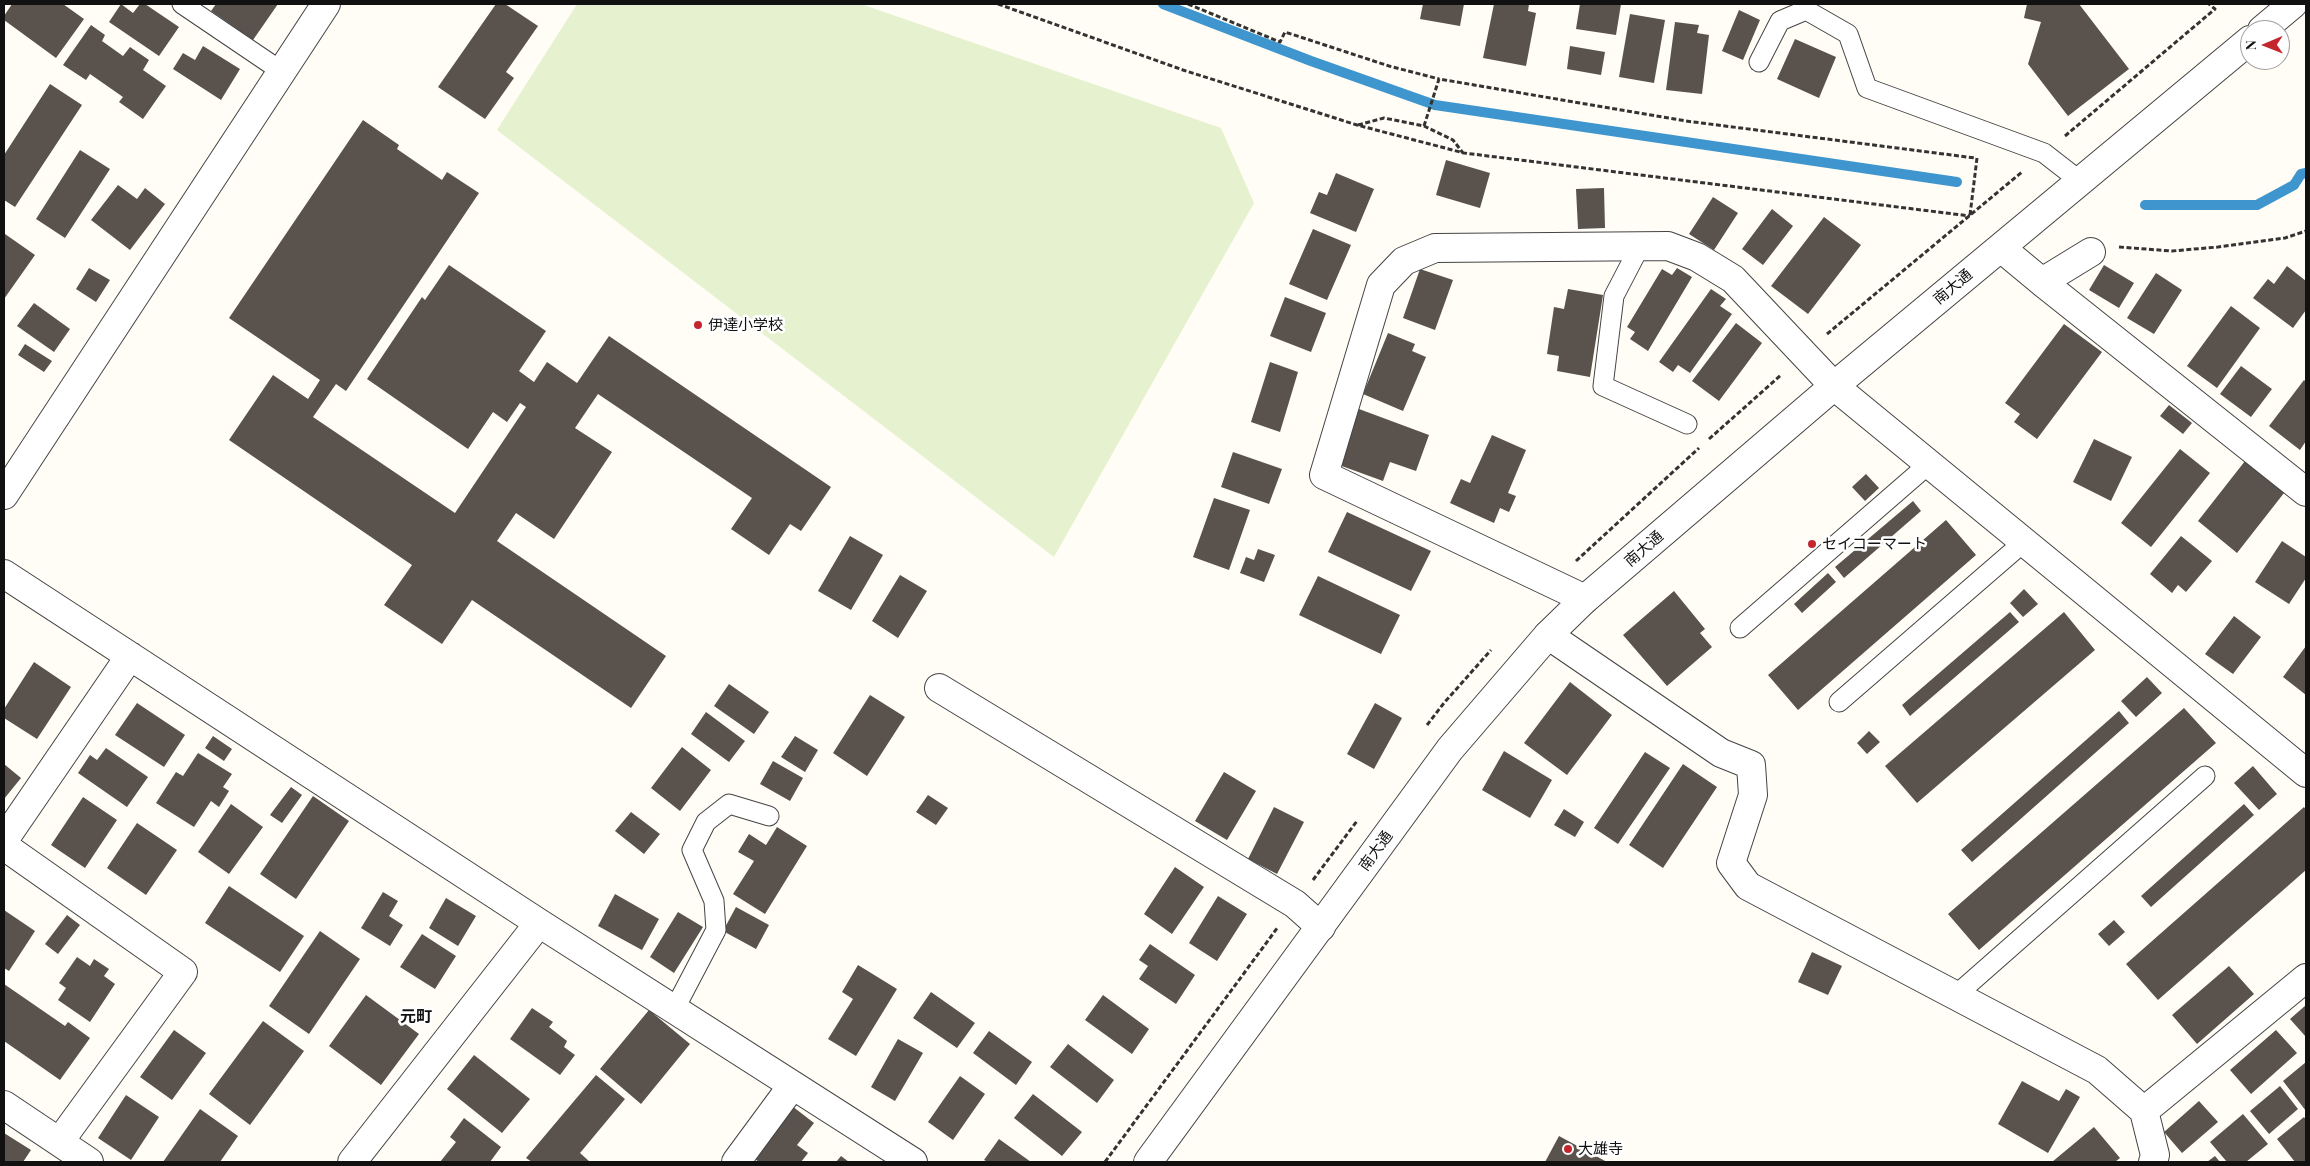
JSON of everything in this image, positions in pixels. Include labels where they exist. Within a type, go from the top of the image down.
[{"type":"street","points":[[4,495],[326,4]]},
{"type":"street","name":"南大通","points":[[1148,1162],[1450,749],[1548,635],[1585,599],[1834,386],[2240,48]]},
{"type":"street","points":[[1585,599],[1324,475],[1381,285],[1404,261],[1434,248],[1668,246],[1697,257],[1733,279],[1834,386],[2306,773]]},
{"type":"street","points":[[2001,248],[2306,492]]},
{"type":"street","points":[[2042,282],[2091,252]]},
{"type":"street","points":[[4,574],[674,1010],[913,1162]]},
{"type":"street","points":[[1548,635],[1721,753],[1751,765],[1753,795],[1731,863],[1748,886],[2097,1070],[2144,1111],[2155,1155],[2153,1162]]},
{"type":"street","points":[[4,840],[130,656]]},
{"type":"street","points":[[939,688],[1295,904],[1321,927]]},
{"type":"street","points":[[4,846],[183,972],[60,1142]]},
{"type":"street","points":[[352,1162],[540,923]]},
{"type":"street","points":[[2144,1111],[2306,978]]},
{"type":"street","points":[[736,1162],[792,1086]]},
{"type":"street","points":[[4,1105],[89,1162]]},
{"type":"lane","points":[[182,4],[281,71]]},
{"type":"lane","points":[[1759,62],[1780,21],[1806,10],[1848,34],[1867,88],[2044,153],[2080,181]]},
{"type":"lane","points":[[1640,246],[1614,296],[1603,386],[1687,424]]},
{"type":"lane","points":[[1740,628],[1930,463]]},
{"type":"lane","points":[[1839,702],[2025,541]]},
{"type":"lane","points":[[1955,996],[2205,776]]},
{"type":"lane","points":[[674,1010],[716,930],[714,901],[692,850],[706,822],[729,804],[769,816]]},
{"type":"path","points":[[998,4],[1183,70],[1356,126],[1464,154],[1970,216],[2214,9],[2209,4]]},
{"type":"path","points":[[1188,4],[1280,42],[1285,32],[1389,66],[1439,79],[1686,121],[1986,158]]},
{"type":"path","points":[[1424,126],[1439,79]]},
{"type":"path","points":[[1356,126],[1384,118],[1424,126],[1453,140],[1464,154]]},
{"type":"path","points":[[1970,216],[1976,158]]},
{"type":"path","points":[[2091,252],[2119,247],[2172,251],[2218,248],[2285,238],[2306,231]]},
{"type":"green space","points":[[577,4],[861,4],[1221,128],[1254,203],[1054,557],[497,130]]},
{"type":"building","points":[[12,4],[63,4],[84,19],[56,58],[4,20],[4,16]]},
{"type":"building","points":[[121,4],[133,13],[140,4],[145,4],[179,27],[159,56],[109,22]]},
{"type":"building","points":[[216,4],[278,4],[253,40],[211,11]]},
{"type":"building","points":[[496,4],[505,4],[538,26],[506,72],[514,78],[485,119],[438,87]]},
{"type":"building","points":[[1423,4],[1464,4],[1460,26],[1420,19]]},
{"type":"building","points":[[1494,4],[1529,4],[1528,11],[1536,13],[1526,66],[1483,58]]},
{"type":"building","points":[[1580,4],[1621,4],[1616,35],[1576,29]]},
{"type":"building","points":[[2027,4],[2079,4],[2129,69],[2068,116],[2028,64],[2041,22],[2024,18]]},
{"type":"building","points":[[1739,10],[1760,20],[1743,60],[1722,51]]},
{"type":"building","points":[[1630,14],[1665,20],[1654,83],[1619,77]]},
{"type":"building","points":[[1675,22],[1699,25],[1697,33],[1709,35],[1702,94],[1666,90]]},
{"type":"building","points":[[91,25],[105,35],[102,41],[123,56],[130,47],[149,60],[143,70],[166,86],[143,119],[119,102],[123,97],[90,74],[86,80],[63,65]]},
{"type":"building","points":[[1795,39],[1836,57],[1819,98],[1777,79]]},
{"type":"building","points":[[203,46],[240,69],[221,100],[173,69],[183,53],[195,60]]},
{"type":"building","points":[[1570,46],[1605,52],[1601,75],[1567,69]]},
{"type":"building","points":[[50,84],[82,105],[15,207],[4,200],[4,155]]},
{"type":"building","points":[[363,120],[399,145],[397,149],[442,180],[447,172],[479,193],[346,391],[336,384],[313,417],[455,513],[526,407],[520,403],[507,422],[493,412],[468,449],[367,379],[422,297],[425,300],[449,265],[546,331],[519,371],[534,382],[547,362],[577,383],[609,336],[831,487],[801,531],[790,524],[769,555],[731,529],[752,498],[598,394],[575,428],[612,452],[554,539],[516,513],[497,541],[666,656],[631,708],[472,600],[442,644],[384,605],[412,565],[229,440],[273,375],[308,399],[320,380],[229,318]]},
{"type":"building","points":[[80,150],[110,169],[65,238],[36,219]]},
{"type":"building","points":[[1446,160],[1490,173],[1480,208],[1436,195]]},
{"type":"building","points":[[1336,173],[1374,189],[1356,232],[1310,213],[1319,192],[1327,195]]},
{"type":"building","points":[[118,185],[137,199],[145,188],[165,204],[130,250],[91,220]]},
{"type":"building","points":[[1604,188],[1605,228],[1578,229],[1576,189]]},
{"type":"building","points":[[1713,197],[1738,213],[1714,250],[1689,234]]},
{"type":"building","points":[[1772,209],[1793,226],[1763,265],[1742,249]]},
{"type":"building","points":[[1824,217],[1861,245],[1808,314],[1771,286]]},
{"type":"building","points":[[1313,229],[1351,245],[1327,300],[1289,284]]},
{"type":"building","points":[[5,234],[35,255],[4,299],[4,236]]},
{"type":"building","points":[[2104,265],[2134,283],[2119,308],[2089,290]]},
{"type":"building","points":[[2287,266],[2306,281],[2306,310],[2293,328],[2253,298],[2268,279],[2274,284]]},
{"type":"building","points":[[89,268],[110,280],[96,302],[76,289]]},
{"type":"building","points":[[1677,268],[1692,277],[1648,351],[1630,339],[1635,332],[1627,327],[1662,269],[1672,275]]},
{"type":"building","points":[[1420,269],[1453,280],[1435,330],[1403,318]]},
{"type":"building","points":[[2156,273],[2182,290],[2154,334],[2127,318]]},
{"type":"building","points":[[1568,289],[1603,295],[1590,377],[1557,371],[1559,356],[1547,354],[1554,307],[1564,309]]},
{"type":"building","points":[[1711,289],[1726,299],[1720,306],[1732,314],[1690,373],[1678,365],[1673,372],[1659,362]]},
{"type":"building","points":[[1285,297],[1326,313],[1311,352],[1270,336]]},
{"type":"building","points":[[34,303],[70,329],[54,352],[17,326]]},
{"type":"building","points":[[2231,306],[2260,328],[2217,388],[2187,366]]},
{"type":"building","points":[[1736,323],[1762,343],[1719,401],[1692,381]]},
{"type":"building","points":[[2064,324],[2102,352],[2037,439],[2014,422],[2020,414],[2005,403]]},
{"type":"building","points":[[1388,333],[1415,344],[1412,351],[1426,357],[1403,411],[1363,394]]},
{"type":"building","points":[[25,344],[52,361],[44,372],[18,355]]},
{"type":"building","points":[[1270,362],[1298,372],[1280,432],[1251,422]]},
{"type":"building","points":[[2241,366],[2272,389],[2251,417],[2220,394]]},
{"type":"building","points":[[2304,380],[2306,382],[2306,441],[2300,450],[2269,426]]},
{"type":"building","points":[[2169,405],[2192,423],[2183,434],[2160,416]]},
{"type":"building","points":[[1359,409],[1429,435],[1416,471],[1390,462],[1383,481],[1339,465]]},
{"type":"building","points":[[1492,435],[1526,450],[1508,493],[1516,496],[1509,512],[1500,508],[1494,523],[1450,503],[1461,479],[1470,483]]},
{"type":"building","points":[[2094,439],[2132,457],[2111,501],[2073,482]]},
{"type":"building","points":[[2180,449],[2210,473],[2151,547],[2121,523]]},
{"type":"building","points":[[1233,452],[1282,469],[1269,504],[1221,487]]},
{"type":"building","points":[[2245,461],[2284,493],[2237,553],[2198,521]]},
{"type":"building","points":[[1866,474],[1879,488],[1865,501],[1852,487]]},
{"type":"building","points":[[1214,498],[1250,510],[1229,570],[1193,557]]},
{"type":"building","points":[[1913,501],[1921,511],[1844,578],[1835,567]]},
{"type":"building","points":[[1347,512],[1431,551],[1411,591],[1328,552]]},
{"type":"building","points":[[1946,520],[1976,555],[1798,710],[1768,675]]},
{"type":"building","points":[[850,536],[883,555],[851,610],[818,591]]},
{"type":"building","points":[[2181,536],[2212,561],[2186,592],[2178,585],[2172,593],[2150,574]]},
{"type":"building","points":[[2282,541],[2306,557],[2306,578],[2289,604],[2255,582]]},
{"type":"building","points":[[1258,549],[1275,555],[1264,582],[1240,573],[1246,557],[1254,560]]},
{"type":"building","points":[[1828,573],[1836,582],[1802,613],[1794,604]]},
{"type":"building","points":[[900,575],[927,591],[898,638],[872,621]]},
{"type":"building","points":[[1318,576],[1400,615],[1381,654],[1299,615]]},
{"type":"building","points":[[2024,589],[2038,604],[2023,617],[2010,603]]},
{"type":"building","points":[[1674,591],[1705,629],[1700,633],[1712,647],[1667,686],[1623,635]]},
{"type":"building","points":[[2010,612],[2019,622],[1910,716],[1902,705]]},
{"type":"building","points":[[2064,612],[2095,650],[1917,803],[1885,766]]},
{"type":"building","points":[[2234,616],[2261,637],[2233,674],[2205,654]]},
{"type":"building","points":[[2306,646],[2306,695],[2283,677]]},
{"type":"building","points":[[34,662],[71,687],[37,739],[4,718],[4,709]]},
{"type":"building","points":[[2147,677],[2162,693],[2136,717],[2121,701]]},
{"type":"building","points":[[1570,682],[1612,715],[1567,775],[1524,743]]},
{"type":"building","points":[[729,684],[769,712],[754,734],[714,706]]},
{"type":"building","points":[[870,695],[905,717],[867,776],[833,753]]},
{"type":"building","points":[[137,703],[185,735],[164,767],[115,735]]},
{"type":"building","points":[[1375,703],[1402,718],[1374,769],[1347,754]]},
{"type":"building","points":[[2184,708],[2216,743],[1979,950],[1948,914]]},
{"type":"building","points":[[2119,711],[2129,723],[1972,862],[1961,850]]},
{"type":"building","points":[[706,712],[745,741],[729,762],[691,734]]},
{"type":"building","points":[[1869,731],[1880,742],[1867,754],[1857,743]]},
{"type":"building","points":[[213,736],[232,749],[224,761],[205,748]]},
{"type":"building","points":[[795,736],[818,750],[805,772],[781,757]]},
{"type":"building","points":[[682,747],[711,770],[680,811],[651,788]]},
{"type":"building","points":[[106,748],[148,777],[127,807],[78,773],[90,755],[97,760]]},
{"type":"building","points":[[1504,751],[1552,780],[1530,818],[1482,790]]},
{"type":"building","points":[[1645,752],[1670,768],[1618,844],[1594,828]]},
{"type":"building","points":[[198,753],[232,774],[223,787],[229,791],[219,807],[211,801],[194,827],[156,803],[176,772],[183,776]]},
{"type":"building","points":[[773,761],[803,778],[790,801],[760,784]]},
{"type":"building","points":[[4,764],[21,778],[4,799]]},
{"type":"building","points":[[1683,764],[1717,787],[1663,868],[1629,845]]},
{"type":"building","points":[[2253,766],[2277,794],[2259,810],[2234,783]]},
{"type":"building","points":[[1224,772],[1256,791],[1227,840],[1195,821]]},
{"type":"building","points":[[291,787],[302,795],[282,823],[270,815]]},
{"type":"building","points":[[928,795],[948,808],[936,825],[916,812]]},
{"type":"building","points":[[313,796],[349,821],[296,899],[260,874]]},
{"type":"building","points":[[83,797],[117,820],[85,868],[51,845]]},
{"type":"building","points":[[231,804],[263,827],[229,874],[198,852]]},
{"type":"building","points":[[2244,804],[2254,815],[2151,907],[2141,896]]},
{"type":"building","points":[[1274,807],[1304,822],[1277,874],[1248,859]]},
{"type":"building","points":[[2304,807],[2306,810],[2306,870],[2158,1000],[2126,964]]},
{"type":"building","points":[[1564,809],[1584,822],[1575,837],[1554,825]]},
{"type":"building","points":[[631,812],[660,834],[644,854],[615,831]]},
{"type":"building","points":[[137,823],[177,850],[146,895],[107,868]]},
{"type":"building","points":[[777,827],[807,846],[765,914],[733,894],[754,861],[738,852],[749,834],[766,845]]},
{"type":"building","points":[[1175,867],[1204,887],[1172,934],[1144,914]]},
{"type":"building","points":[[229,886],[304,936],[280,972],[205,923]]},
{"type":"building","points":[[383,892],[398,901],[389,916],[403,925],[390,946],[361,928]]},
{"type":"building","points":[[615,894],[659,919],[642,950],[598,926]]},
{"type":"building","points":[[1218,896],[1247,914],[1217,961],[1189,943]]},
{"type":"building","points":[[446,898],[476,916],[458,946],[429,928]]},
{"type":"building","points":[[736,907],[769,925],[756,949],[723,931]]},
{"type":"building","points":[[4,910],[35,931],[9,971],[4,968]]},
{"type":"building","points":[[678,912],[703,927],[674,973],[650,957]]},
{"type":"building","points":[[67,915],[80,925],[58,954],[45,944]]},
{"type":"building","points":[[2114,920],[2125,932],[2109,946],[2098,934]]},
{"type":"building","points":[[320,931],[360,959],[309,1034],[269,1006]]},
{"type":"building","points":[[422,934],[456,956],[435,989],[400,967]]},
{"type":"building","points":[[1150,944],[1195,975],[1176,1004],[1139,979],[1148,966],[1139,960]]},
{"type":"building","points":[[1812,952],[1842,966],[1828,995],[1798,982]]},
{"type":"building","points":[[77,957],[90,966],[94,959],[109,969],[104,976],[115,984],[90,1022],[58,1000],[66,988],[59,983]]},
{"type":"building","points":[[858,965],[897,989],[856,1056],[828,1039],[853,999],[842,992]]},
{"type":"building","points":[[2229,966],[2254,994],[2197,1044],[2172,1015]]},
{"type":"building","points":[[4,984],[65,1026],[68,1022],[90,1038],[60,1080],[4,1041]]},
{"type":"building","points":[[931,992],[975,1023],[957,1048],[913,1018]]},
{"type":"building","points":[[366,995],[419,1034],[381,1085],[329,1046]]},
{"type":"building","points":[[1103,995],[1149,1029],[1132,1054],[1085,1020]]},
{"type":"building","points":[[2306,1005],[2306,1037],[2290,1019]]},
{"type":"building","points":[[532,1008],[553,1022],[549,1027],[567,1041],[564,1047],[575,1055],[560,1075],[510,1039]]},
{"type":"building","points":[[649,1010],[690,1044],[641,1104],[600,1069]]},
{"type":"building","points":[[263,1021],[304,1051],[250,1125],[209,1094]]},
{"type":"building","points":[[174,1030],[206,1053],[172,1100],[140,1077]]},
{"type":"building","points":[[2276,1030],[2297,1053],[2251,1094],[2230,1070]]},
{"type":"building","points":[[989,1031],[1032,1062],[1016,1085],[973,1053]]},
{"type":"building","points":[[898,1039],[923,1053],[895,1101],[871,1087]]},
{"type":"building","points":[[1068,1044],[1114,1080],[1097,1103],[1050,1067]]},
{"type":"building","points":[[474,1055],[530,1099],[502,1133],[447,1089]]},
{"type":"building","points":[[2306,1062],[2306,1111],[2283,1081]]},
{"type":"building","points":[[596,1075],[625,1099],[580,1153],[590,1162],[532,1162],[526,1158]]},
{"type":"building","points":[[960,1076],[985,1094],[953,1140],[928,1122]]},
{"type":"building","points":[[2022,1081],[2059,1101],[2066,1089],[2080,1097],[2048,1153],[1998,1124]]},
{"type":"building","points":[[2280,1086],[2298,1109],[2269,1134],[2250,1111]]},
{"type":"building","points":[[1033,1094],[1082,1132],[1062,1156],[1014,1118]]},
{"type":"building","points":[[126,1095],[159,1117],[131,1160],[98,1138]]},
{"type":"building","points":[[2199,1101],[2218,1122],[2182,1153],[2164,1132]]},
{"type":"building","points":[[792,1106],[814,1123],[797,1145],[808,1153],[801,1162],[759,1162],[752,1157]]},
{"type":"building","points":[[200,1109],[238,1136],[220,1162],[163,1162]]},
{"type":"building","points":[[2243,1114],[2268,1144],[2246,1162],[2227,1162],[2210,1142]]},
{"type":"building","points":[[2304,1117],[2306,1120],[2306,1162],[2295,1162],[2277,1139]]},
{"type":"building","points":[[464,1118],[501,1147],[490,1162],[440,1162],[456,1142],[450,1137]]},
{"type":"building","points":[[2094,1127],[2120,1158],[2115,1162],[2052,1162]]},
{"type":"building","points":[[4,1133],[31,1150],[23,1162],[4,1162]]},
{"type":"building","name":"大雄寺","points":[[1559,1136],[1607,1162],[1545,1162]]},
{"type":"building","points":[[999,1139],[1031,1162],[988,1162],[984,1160]]},
{"type":"building","points":[[841,1156],[849,1162],[836,1162]]},
{"type":"building","points":[[2215,1156],[2220,1162],[2207,1162]]},
{"type":"waterway","points":[[1163,4],[1311,61],[1435,105],[1957,182]]},
{"type":"waterway","points":[[2145,205],[2257,205],[2294,185],[2301,174],[2306,173]]},
{"type":"place","name":"伊達小学校","points":[[698,325]]},
{"type":"place","name":"セイコーマート","points":[[1812,544]]},
{"type":"place","name":"大雄寺","points":[[1568,1149]]},
{"type":"district","name":"元町","points":[[416,1017]]}]
